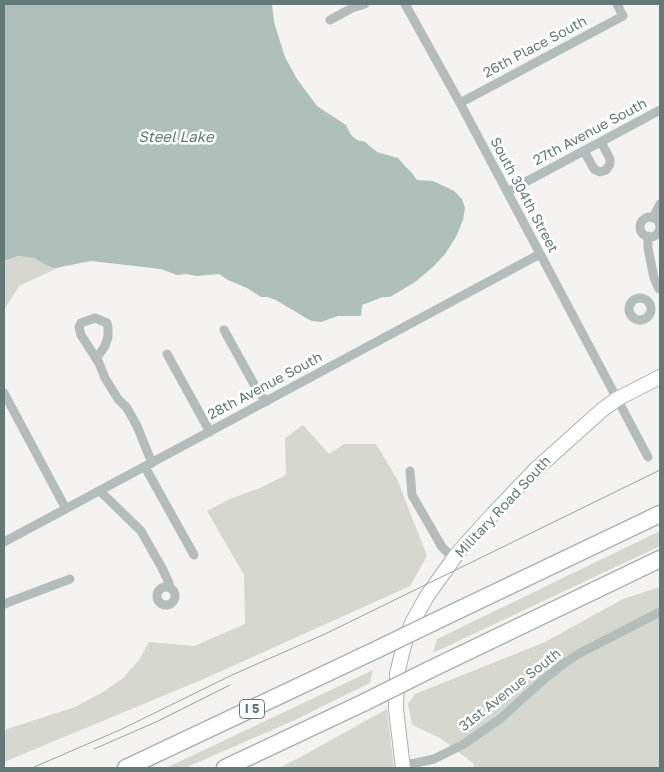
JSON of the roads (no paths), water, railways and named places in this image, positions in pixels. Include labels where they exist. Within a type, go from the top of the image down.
[{"type":"highway","name":"I 5","points":[[126,768],[660,514]]},
{"type":"highway","points":[[225,768],[660,559]]},
{"type":"main road","name":"Military Road South","points":[[403,767],[396,708],[397,674],[412,623],[427,596],[454,559],[535,470],[617,399],[660,377]]},
{"type":"street","points":[[330,20],[352,8],[365,4]]},
{"type":"street","name":"South 304th Street","points":[[404,4],[460,104],[648,457]]},
{"type":"street","name":"26th Place South","points":[[460,104],[623,16],[617,4]]},
{"type":"street","name":"27th Avenue South","points":[[507,192],[660,110]]},
{"type":"street","points":[[584,151],[594,169],[600,172],[606,170],[610,164],[610,159],[601,142]]},
{"type":"street","points":[[653,218],[660,204]]},
{"type":"street","points":[[646,218],[653,218],[659,223],[660,229],[656,234],[648,236],[641,230],[641,223],[646,218]]},
{"type":"street","points":[[647,301],[660,289],[654,278],[648,248],[648,236]]},
{"type":"street","name":"28th Avenue South","points":[[4,542],[540,254]]},
{"type":"street","points":[[224,330],[266,402]]},
{"type":"street","points":[[167,354],[210,432]]},
{"type":"street","points":[[96,359],[109,385],[127,408],[137,426],[148,465],[194,555]]},
{"type":"street","points":[[4,393],[66,509]]},
{"type":"street","points":[[410,471],[412,496],[442,547],[454,559]]},
{"type":"street","points":[[100,491],[141,531],[162,568],[169,587]]},
{"type":"street","points":[[4,604],[70,580]]},
{"type":"street","name":"31st Avenue South","points":[[403,767],[434,759],[464,744],[500,719],[563,664],[659,613]]},
{"type":"water","name":"Steel Lake","points":[[4,4],[272,4],[274,22],[285,57],[297,79],[317,106],[346,125],[351,135],[357,140],[365,142],[377,152],[398,158],[417,180],[433,181],[454,191],[462,199],[465,208],[463,220],[456,237],[445,254],[415,282],[390,297],[383,297],[362,305],[361,316],[338,316],[321,322],[312,321],[276,300],[261,297],[219,274],[177,275],[161,269],[91,261],[55,268],[34,258],[18,256],[4,261]]},
{"type":"tram line","points":[[32,768],[122,729],[232,675],[325,634],[660,470]]},
{"type":"tram line","points":[[94,749],[156,722],[230,685]]}]
